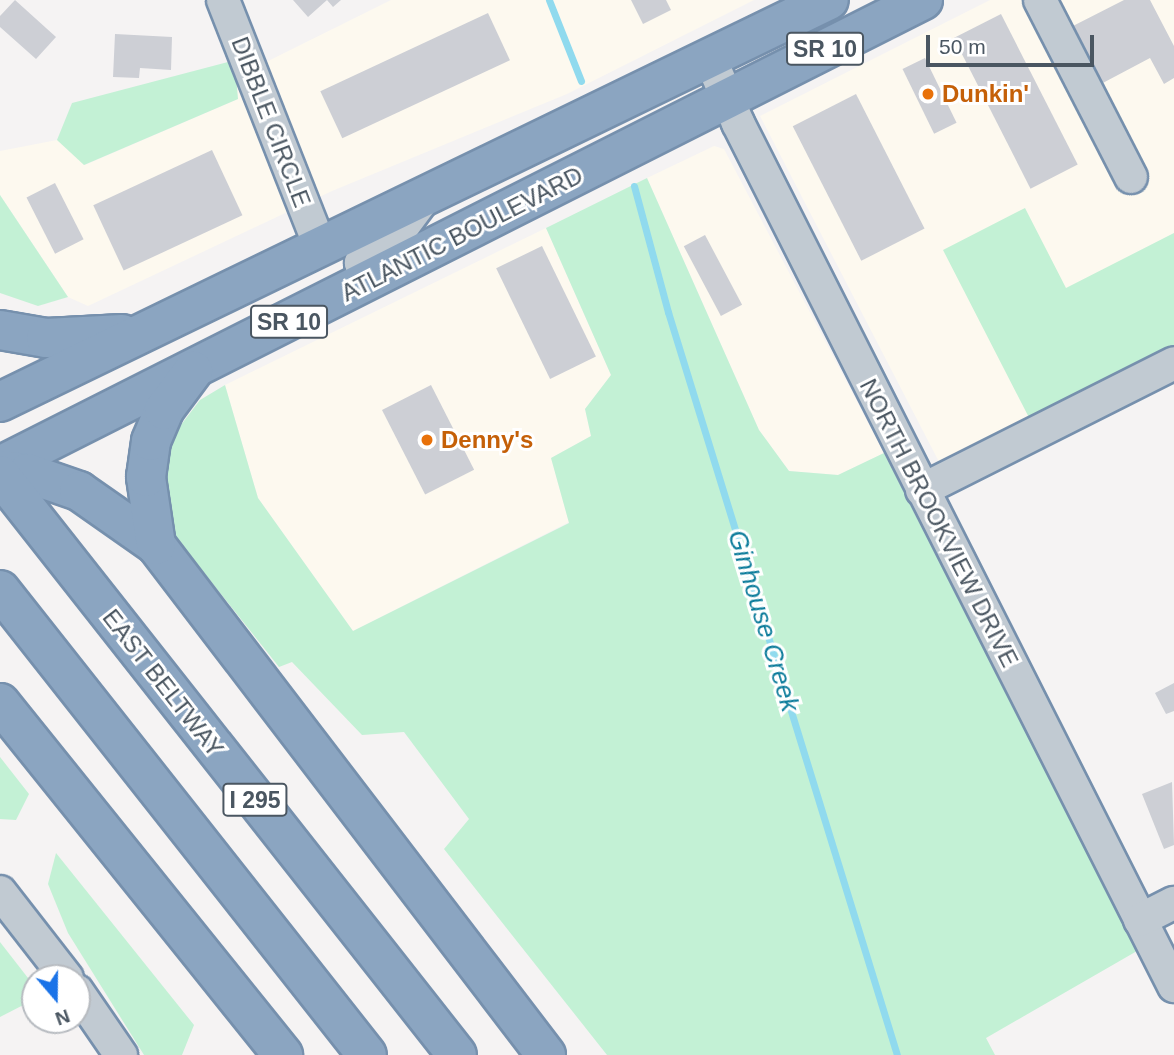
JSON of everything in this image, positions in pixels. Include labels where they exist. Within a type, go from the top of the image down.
[{"type":"highway","name":"ATLANTIC BOULEVARD","points":[[8,400],[319,244],[829,0]]},
{"type":"highway","name":"ATLANTIC BOULEVARD","points":[[0,470],[90,421],[923,0]]},
{"type":"highway","points":[[0,330],[46,338],[138,333]]},
{"type":"highway","points":[[156,545],[146,477],[151,441],[164,410],[194,369]]},
{"type":"highway","points":[[0,443],[90,421]]},
{"type":"highway","points":[[0,470],[27,473],[79,491],[156,545],[546,1055]]},
{"type":"highway","name":"EAST BELTWAY","points":[[0,470],[54,543],[457,1055]]},
{"type":"highway","name":"I 295","points":[[0,590],[367,1055]]},
{"type":"highway","points":[[0,704],[283,1055]]},
{"type":"street","name":"DIBBLE CIRCLE","points":[[223,0],[319,244]]},
{"type":"street","points":[[1040,0],[1131,177]]},
{"type":"street","name":"NORTH BROOKVIEW DRIVE","points":[[710,58],[922,490],[1174,986]]},
{"type":"street","points":[[369,281],[361,263],[372,247],[398,233],[428,192]]},
{"type":"street","points":[[922,490],[1174,363]]},
{"type":"street","points":[[0,892],[56,964]]},
{"type":"street","points":[[1140,920],[1174,903]]},
{"type":"street","points":[[91,1011],[121,1055]]},
{"type":"shaded area","points":[[391,0],[754,0],[567,94],[332,191],[88,306],[68,297],[0,195],[0,151],[57,140],[85,165],[238,99],[236,77]]},
{"type":"shaded area","points":[[990,0],[1174,0],[1174,233],[1066,289],[1042,443],[952,487],[760,116]]},
{"type":"shaded area","points":[[714,146],[724,149],[884,453],[838,475],[789,471],[759,430],[647,178]]},
{"type":"shaded area","points":[[546,228],[611,375],[585,409],[591,436],[551,458],[569,522],[353,631],[258,498],[225,385]]},
{"type":"green space","points":[[228,62],[236,77],[238,99],[84,165],[57,140],[72,103]]},
{"type":"green space","points":[[647,178],[759,430],[789,471],[838,475],[884,453],[1137,951],[986,1038],[995,1055],[607,1055],[444,849],[469,819],[404,732],[362,735],[292,662],[279,667],[197,564],[180,551],[161,512],[169,426],[177,430],[200,400],[225,385],[258,498],[353,631],[569,523],[551,458],[591,436],[585,409],[611,375],[546,228]]},
{"type":"green space","points":[[0,195],[68,297],[38,306],[0,293]]},
{"type":"green space","points":[[1025,208],[1066,288],[1174,233],[1174,378],[1042,443],[943,250]]},
{"type":"green space","points":[[0,757],[29,794],[16,820],[0,819]]},
{"type":"green space","points":[[56,853],[194,1025],[182,1055],[144,1055],[91,970],[91,964],[87,964],[68,933],[48,884]]},
{"type":"green space","points":[[0,942],[21,969],[21,1006],[0,1017]]},
{"type":"building","points":[[15,0],[56,37],[36,59],[0,27],[0,16]]},
{"type":"building","points":[[293,0],[327,0],[308,17]]},
{"type":"building","points":[[327,0],[341,0],[333,7]]},
{"type":"building","points":[[631,0],[666,0],[671,10],[643,24]]},
{"type":"building","points":[[1124,0],[1150,0],[1174,46],[1174,78],[1164,84],[1150,58],[1099,85],[1069,28]]},
{"type":"building","points":[[488,13],[510,60],[342,138],[320,91]]},
{"type":"building","points":[[1001,14],[1078,165],[1031,189],[954,38]]},
{"type":"building","points":[[115,34],[172,37],[171,70],[140,68],[139,78],[113,77]]},
{"type":"building","points":[[925,58],[957,123],[934,134],[903,69]]},
{"type":"building","points":[[856,94],[925,229],[861,261],[793,126]]},
{"type":"building","points":[[212,150],[242,215],[124,271],[93,205]]},
{"type":"building","points":[[55,183],[84,239],[55,254],[26,198]]},
{"type":"building","points":[[705,235],[742,305],[721,316],[684,246]]},
{"type":"building","points":[[542,246],[596,357],[550,379],[496,268]]},
{"type":"building","name":"Denny's","points":[[431,385],[474,470],[425,495],[382,410]]},
{"type":"building","points":[[1174,683],[1174,711],[1166,714],[1155,693]]},
{"type":"building","points":[[1172,782],[1174,845],[1164,849],[1142,794]]},
{"type":"waterway","name":"Ginhouse Creek","points":[[549,0],[581,81]]},
{"type":"waterway","name":"Ginhouse Creek","points":[[634,186],[668,312],[897,1055]]},
{"type":"place","name":"Dunkin'","points":[[928,94]]},
{"type":"place","name":"Denny's","points":[[427,440]]}]
